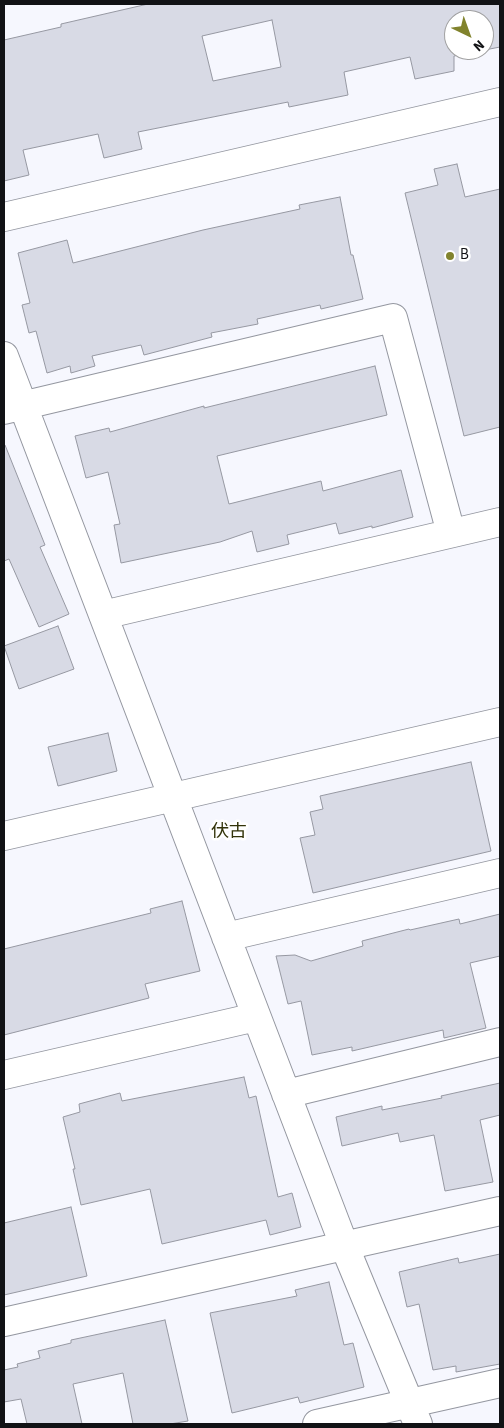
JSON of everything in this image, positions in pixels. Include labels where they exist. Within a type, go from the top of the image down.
[{"type":"street","points":[[4,217],[500,102]]},
{"type":"street","points":[[13,408],[393,318],[451,533]]},
{"type":"street","points":[[4,356],[13,408],[103,615],[344,1246],[414,1414]]},
{"type":"street","points":[[103,615],[500,522]]},
{"type":"street","points":[[4,836],[500,722]]},
{"type":"street","points":[[226,936],[500,873]]},
{"type":"street","points":[[4,1075],[256,1017]]},
{"type":"street","points":[[286,1094],[500,1042]]},
{"type":"street","points":[[4,1322],[500,1212]]},
{"type":"street","points":[[317,1424],[414,1414],[500,1384]]},
{"type":"building","points":[[148,4],[500,4],[500,47],[494,48],[494,10],[444,10],[444,60],[454,60],[454,71],[415,79],[410,57],[344,72],[348,95],[289,107],[288,102],[138,132],[142,149],[104,158],[98,134],[23,150],[29,175],[4,181],[4,40],[61,27],[61,24]],"holes":[[[272,20],[281,67],[213,81],[202,36]]]},
{"type":"building","name":"B","points":[[457,164],[465,197],[500,189],[500,427],[464,436],[405,193],[438,185],[434,169]]},
{"type":"building","points":[[340,197],[351,255],[353,255],[363,299],[321,309],[320,305],[257,319],[258,324],[211,333],[212,337],[144,355],[141,345],[92,356],[95,366],[71,373],[70,366],[47,373],[36,331],[29,333],[22,305],[30,303],[18,253],[67,240],[73,263],[203,230],[300,209],[299,205]]},
{"type":"building","points":[[375,366],[387,415],[217,456],[229,504],[321,481],[323,491],[401,470],[413,517],[372,528],[372,526],[339,534],[336,523],[287,535],[289,544],[257,552],[252,531],[220,542],[121,563],[114,525],[120,524],[108,472],[86,478],[75,436],[109,428],[110,432],[204,406],[204,408]]},
{"type":"building","points":[[4,445],[45,545],[40,547],[69,614],[39,627],[9,559],[4,561]]},
{"type":"building","points":[[58,626],[74,669],[19,689],[4,646]]},
{"type":"building","points":[[108,733],[117,771],[58,786],[48,747]]},
{"type":"building","points":[[471,762],[491,851],[313,893],[300,838],[315,835],[310,812],[323,809],[320,796]]},
{"type":"building","points":[[182,901],[200,971],[145,984],[149,998],[4,1035],[4,949],[151,913],[150,909]]},
{"type":"building","points":[[500,914],[500,956],[470,963],[486,1028],[444,1038],[443,1030],[352,1051],[352,1047],[312,1055],[301,1001],[288,1004],[276,956],[295,955],[311,961],[363,946],[362,941],[409,929],[459,919],[460,924]]},
{"type":"building","points":[[244,1077],[249,1098],[256,1096],[278,1197],[292,1193],[301,1227],[270,1235],[266,1220],[162,1244],[150,1189],[81,1205],[63,1117],[80,1112],[79,1104],[120,1093],[122,1101]]},
{"type":"building","points":[[500,1083],[500,1115],[480,1120],[493,1182],[445,1191],[434,1135],[400,1142],[398,1133],[342,1146],[336,1117],[382,1106],[382,1110],[442,1098],[441,1096]]},
{"type":"building","points":[[71,1207],[87,1276],[4,1295],[4,1223]]},
{"type":"building","points":[[500,1254],[500,1364],[456,1372],[456,1366],[433,1370],[419,1304],[407,1307],[399,1272],[458,1258],[459,1263]]},
{"type":"building","points":[[329,1282],[344,1345],[353,1343],[364,1387],[300,1403],[298,1397],[232,1413],[210,1313],[297,1296],[295,1290]]},
{"type":"building","points":[[165,1320],[188,1421],[170,1424],[133,1424],[123,1373],[73,1384],[82,1424],[27,1424],[21,1399],[4,1402],[4,1370],[18,1367],[17,1364],[40,1358],[38,1351],[71,1343],[71,1340]]},
{"type":"place","name":"B","points":[[450,256]]},
{"type":"district","name":"伏古","points":[[229,833]]}]
